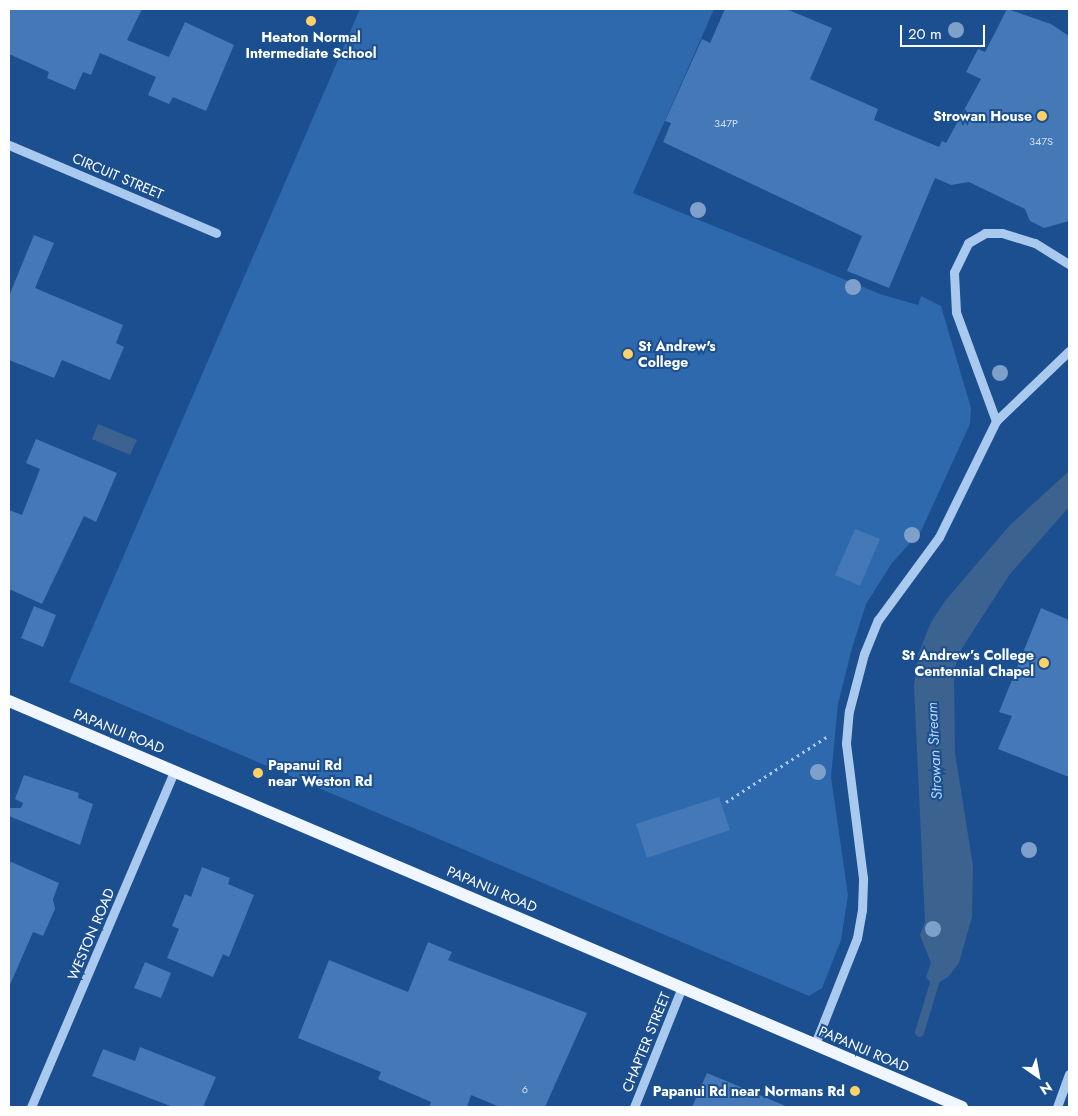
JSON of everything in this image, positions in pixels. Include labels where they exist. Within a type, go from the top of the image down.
[{"type":"main road","name":"PAPANUI ROAD","points":[[9,701],[175,770],[962,1107]]},
{"type":"street","name":"CIRCUIT STREET","points":[[9,145],[216,232]]},
{"type":"street","points":[[996,421],[956,312],[954,272],[968,243],[985,233],[1002,233],[1035,243],[1069,264]]},
{"type":"street","points":[[815,1044],[857,938],[862,910],[863,878],[847,761],[847,728],[854,685],[878,620],[939,537],[996,421],[1069,351]]},
{"type":"street","name":"WESTON ROAD","points":[[31,1107],[175,770]]},
{"type":"street","name":"CHAPTER STREET","points":[[634,1107],[682,987]]},
{"type":"street","points":[[1057,1107],[1069,1074]]},
{"type":"path","points":[[726,802],[847,728]]},
{"type":"shaded area","name":"St Andrew's College","points":[[360,9],[714,9],[633,193],[880,294],[918,305],[921,296],[941,306],[971,408],[970,424],[921,531],[892,563],[866,604],[852,648],[838,704],[831,777],[848,895],[841,940],[822,988],[809,996],[69,682]]},
{"type":"water","points":[[98,424],[137,440],[130,455],[92,439]]},
{"type":"water","points":[[1069,471],[1069,507],[1010,574],[962,648],[954,670],[955,753],[973,866],[972,917],[959,963],[948,977],[933,986],[926,977],[931,963],[920,935],[925,922],[914,686],[918,655],[931,622],[945,601],[1010,525]]},
{"type":"building","points":[[9,9],[142,9],[127,40],[169,57],[185,22],[234,45],[206,111],[173,97],[169,104],[148,95],[156,77],[100,53],[91,75],[83,72],[75,90],[47,78],[49,72],[9,54]]},
{"type":"building","points":[[725,9],[786,9],[832,28],[810,79],[878,109],[874,120],[939,147],[942,141],[946,143],[981,79],[966,72],[978,49],[985,52],[1007,9],[1051,24],[1069,36],[1069,221],[1044,228],[1030,221],[1025,209],[969,182],[951,185],[935,178],[889,288],[847,271],[862,236],[663,142],[671,123],[665,121],[702,39],[710,43]]},
{"type":"building","points":[[34,235],[54,243],[35,288],[123,325],[116,343],[124,347],[110,380],[62,360],[54,378],[9,360],[9,296]]},
{"type":"building","points":[[36,439],[117,473],[96,522],[84,516],[42,604],[9,589],[9,510],[22,515],[40,469],[26,463]]},
{"type":"building","points":[[855,529],[880,539],[860,586],[835,575]]},
{"type":"building","points":[[34,606],[56,615],[43,647],[21,638]]},
{"type":"building","name":"St Andrew’s College Centennial Chapel","points":[[1041,608],[1069,620],[1069,777],[998,749],[1012,716],[999,712]]},
{"type":"building","points":[[24,775],[79,793],[78,798],[93,804],[80,845],[9,816],[9,808],[21,808],[23,803],[15,799]]},
{"type":"building","points":[[719,797],[730,830],[647,858],[636,824]]},
{"type":"building","points":[[9,861],[59,883],[53,899],[55,909],[43,936],[33,932],[9,987]]},
{"type":"building","points":[[202,867],[230,878],[228,884],[254,895],[229,957],[223,954],[213,977],[167,958],[179,929],[172,926],[185,894],[191,897]]},
{"type":"building","points":[[428,942],[452,952],[448,960],[587,1013],[545,1107],[500,1107],[471,1095],[467,1107],[429,1107],[431,1102],[378,1079],[381,1072],[298,1038],[329,960],[408,992]]},
{"type":"building","points":[[145,962],[171,973],[161,998],[134,988]]},
{"type":"building","points":[[140,1047],[216,1077],[203,1107],[173,1107],[92,1076],[103,1049],[135,1061]]},
{"type":"building","points":[[707,1073],[788,1107],[692,1107]]},
{"type":"waterway","name":"Strowan Stream","points":[[919,1032],[936,976]]},
{"type":"place","name":"Heaton Normal Intermediate School","points":[[311,21]]},
{"type":"place","name":"Strowan House","points":[[1042,116]]},
{"type":"place","name":"St Andrew's College","points":[[628,354]]},
{"type":"place","name":"St Andrew’s College Centennial Chapel","points":[[1044,663]]},
{"type":"place","name":"Papanui Rd near Weston Rd","points":[[258,773]]},
{"type":"place","name":"Papanui Rd near Normans Rd","points":[[855,1091]]}]
